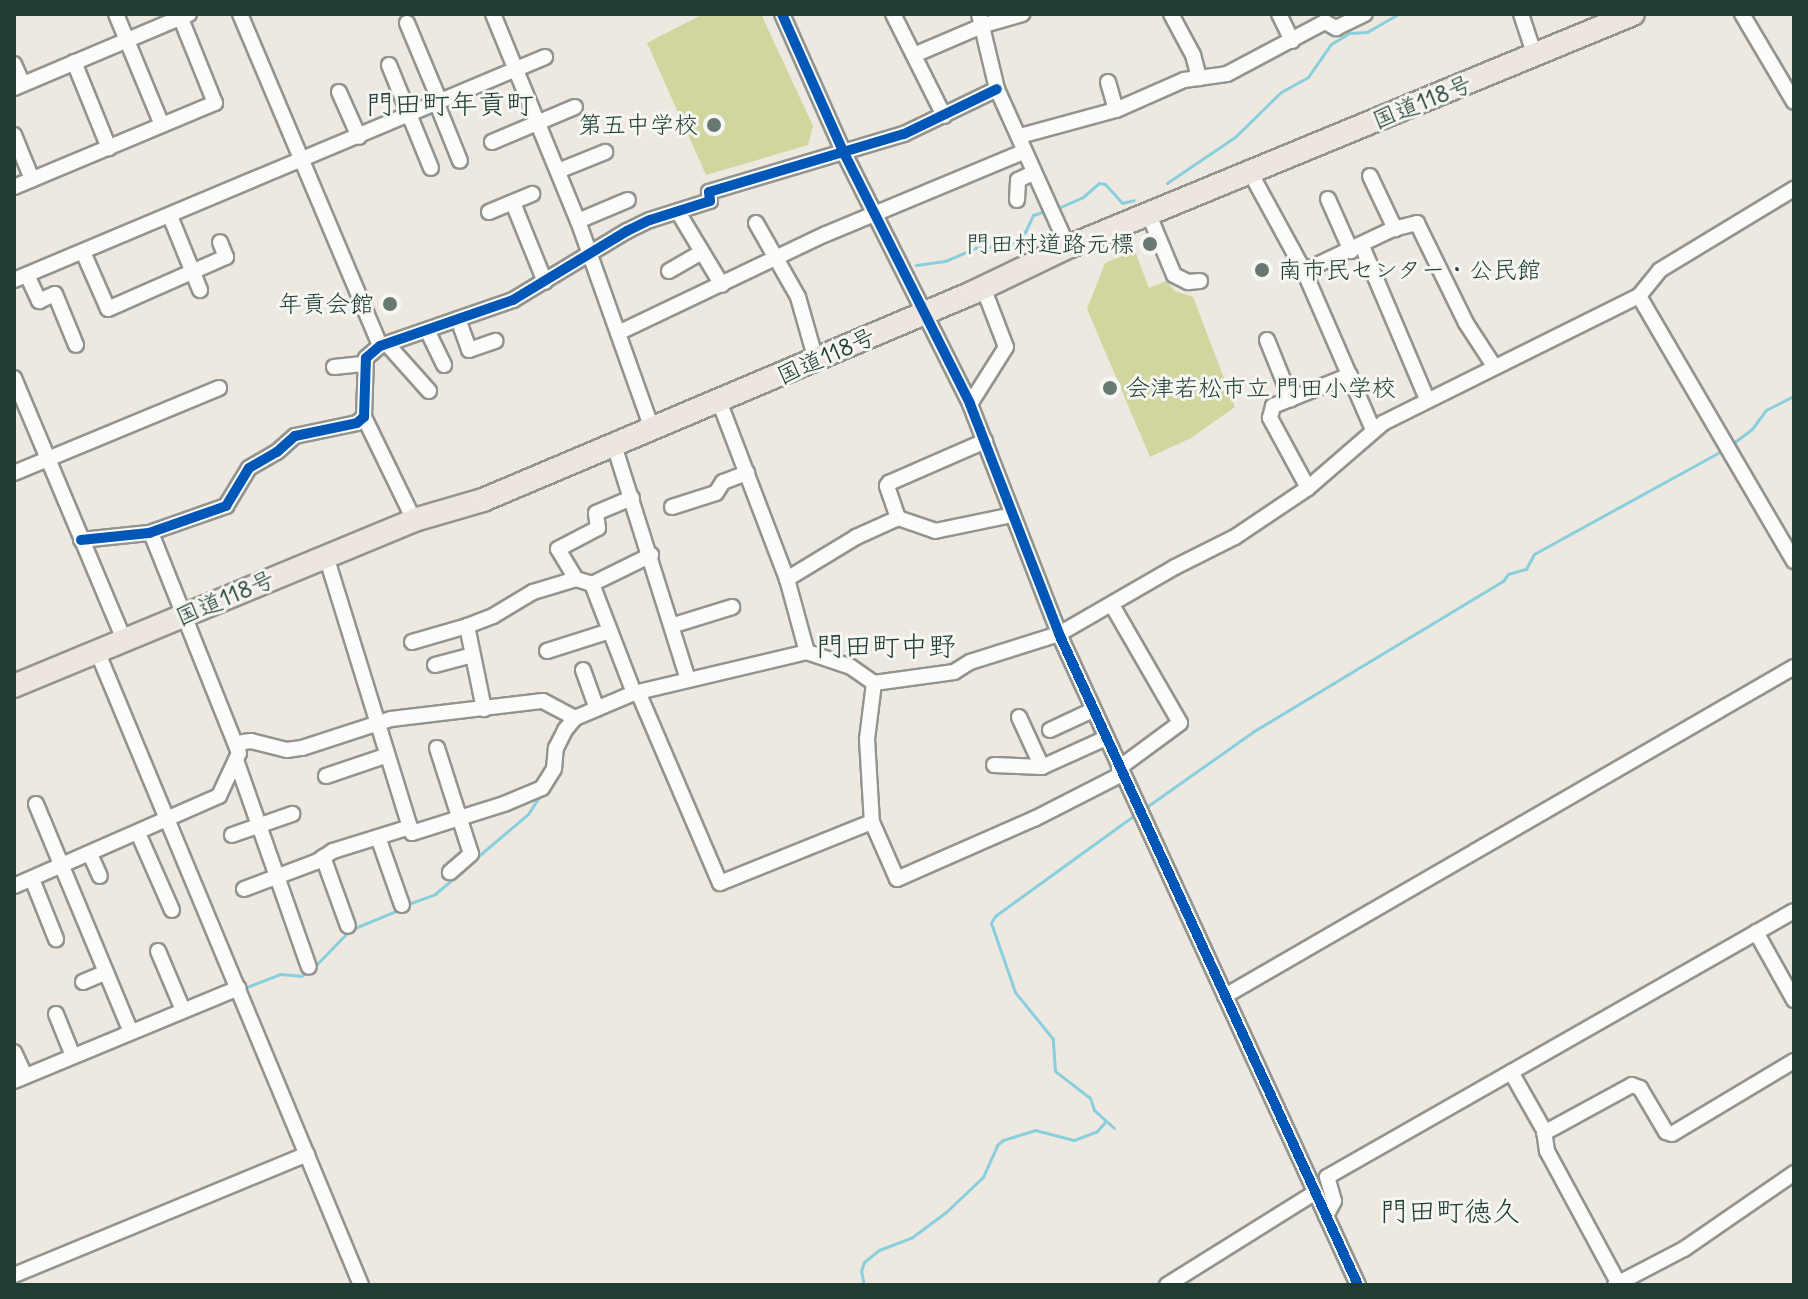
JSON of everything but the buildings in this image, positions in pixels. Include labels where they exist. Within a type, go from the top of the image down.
[{"type":"highway","name":"国道118号","points":[[14,686],[414,520],[466,506],[614,445],[816,360],[1068,247],[1633,14]]},
{"type":"street","points":[[116,14],[162,125]]},
{"type":"street","points":[[240,14],[384,345],[429,391]]},
{"type":"street","points":[[782,14],[843,151],[970,404],[1059,634],[1358,1285]]},
{"type":"street","points":[[893,14],[944,116]]},
{"type":"street","points":[[914,55],[981,20],[1022,14]]},
{"type":"street","points":[[1279,14],[1292,41]]},
{"type":"street","points":[[1521,14],[1535,56]]},
{"type":"street","points":[[1742,14],[1794,102]]},
{"type":"street","points":[[14,64],[18,86],[183,15],[215,103],[14,187]]},
{"type":"street","points":[[498,15],[516,69],[591,255],[652,429]]},
{"type":"street","points":[[1175,15],[1193,55],[1199,78]]},
{"type":"street","points":[[1020,136],[1116,110],[1184,80],[1236,71],[1325,22],[1336,28],[1360,15]]},
{"type":"street","points":[[981,20],[997,89],[1068,247]]},
{"type":"street","points":[[407,23],[460,161]]},
{"type":"street","points":[[76,345],[55,294],[39,301],[21,278],[545,57]]},
{"type":"street","points":[[74,62],[109,148]]},
{"type":"street","points":[[389,65],[431,168]]},
{"type":"street","points":[[1108,82],[1116,110]]},
{"type":"street","points":[[414,520],[364,417],[366,358],[384,345],[513,300],[650,220],[710,201],[709,192],[904,134],[997,89]]},
{"type":"street","points":[[339,92],[359,137]]},
{"type":"street","points":[[492,142],[575,107]]},
{"type":"street","points":[[14,135],[32,179]]},
{"type":"street","points":[[558,171],[605,152]]},
{"type":"street","points":[[618,333],[874,214],[1023,152]]},
{"type":"street","points":[[1250,172],[1304,271],[1373,430]]},
{"type":"street","points":[[1017,200],[1018,180],[1033,173]]},
{"type":"street","points":[[1370,176],[1395,229]]},
{"type":"street","points":[[326,556],[412,833],[542,788],[554,769],[556,748],[575,718],[636,692],[807,652],[851,667],[874,683],[954,672],[970,662],[1059,634],[1175,567],[1235,537],[1308,488],[1373,430],[1427,399],[1639,296],[1660,270],[1794,189]]},
{"type":"street","points":[[489,212],[532,194]]},
{"type":"street","points":[[1328,199],[1356,249],[1427,399]]},
{"type":"street","points":[[578,221],[628,200]]},
{"type":"street","points":[[513,203],[545,282]]},
{"type":"street","points":[[678,212],[722,285]]},
{"type":"street","points":[[1149,215],[1174,275],[1188,282],[1200,281]]},
{"type":"street","points":[[170,216],[200,290]]},
{"type":"street","points":[[756,223],[798,297],[816,360]]},
{"type":"street","points":[[1304,271],[1395,229],[1417,223],[1466,323],[1494,366]]},
{"type":"street","points":[[83,252],[108,309],[194,274],[226,257],[220,242]]},
{"type":"street","points":[[669,271],[702,252]]},
{"type":"street","points":[[970,404],[1006,347],[983,287]]},
{"type":"street","points":[[1639,296],[1794,561]]},
{"type":"street","points":[[458,319],[469,350],[495,341]]},
{"type":"street","points":[[427,330],[444,365]]},
{"type":"street","points":[[1267,340],[1291,399]]},
{"type":"street","points":[[334,367],[365,364]]},
{"type":"street","points":[[1308,488],[1270,418],[1273,406],[1350,375]]},
{"type":"street","points":[[14,378],[124,640]]},
{"type":"street","points":[[14,473],[219,388]]},
{"type":"street","points":[[719,401],[787,579],[807,652]]},
{"type":"street","points":[[81,540],[151,533],[226,506],[249,468],[277,452],[295,436],[342,428],[364,417]]},
{"type":"street","points":[[898,518],[887,486],[889,483],[985,441]]},
{"type":"street","points":[[614,445],[674,625],[688,679]]},
{"type":"street","points":[[672,507],[716,493],[723,482],[747,473]]},
{"type":"street","points":[[576,579],[558,549],[598,528],[596,513],[632,498]]},
{"type":"street","points":[[787,579],[856,537],[898,518],[935,531],[1012,515]]},
{"type":"street","points":[[14,886],[219,796],[236,760],[237,743],[151,533]]},
{"type":"street","points":[[412,642],[493,616],[533,592],[576,579],[592,584],[651,555]]},
{"type":"street","points":[[592,584],[720,883],[872,822]]},
{"type":"street","points":[[874,683],[867,739],[872,822],[897,879],[1034,819],[1120,771],[1180,723],[1112,605]]},
{"type":"street","points":[[674,625],[732,607]]},
{"type":"street","points":[[467,626],[484,709]]},
{"type":"street","points":[[547,651],[610,631]]},
{"type":"street","points":[[97,651],[170,820],[361,1285]]},
{"type":"street","points":[[435,665],[473,655]]},
{"type":"street","points":[[1225,996],[1794,667]]},
{"type":"street","points":[[583,670],[597,709]]},
{"type":"street","points":[[237,743],[251,741],[287,750],[302,748],[378,722],[412,715],[543,701],[575,718]]},
{"type":"street","points":[[1050,730],[1093,710]]},
{"type":"street","points":[[1019,717],[1042,767]]},
{"type":"street","points":[[994,765],[1042,767],[1106,738]]},
{"type":"street","points":[[437,748],[471,854],[450,872]]},
{"type":"street","points":[[326,776],[388,755]]},
{"type":"street","points":[[236,760],[309,967]]},
{"type":"street","points":[[36,804],[131,1032]]},
{"type":"street","points":[[232,835],[292,814]]},
{"type":"street","points":[[244,889],[278,878],[333,851],[410,827]]},
{"type":"street","points":[[138,833],[172,910]]},
{"type":"street","points":[[378,837],[402,905]]},
{"type":"street","points":[[90,854],[100,876]]},
{"type":"street","points":[[323,857],[348,926]]},
{"type":"street","points":[[32,879],[56,939]]},
{"type":"street","points":[[1326,1216],[1334,1201],[1327,1177],[1794,911]]},
{"type":"street","points":[[1756,932],[1794,1000]]},
{"type":"street","points":[[158,951],[183,1010]]},
{"type":"street","points":[[83,982],[106,972]]},
{"type":"street","points":[[14,1052],[19,1078],[238,988]]},
{"type":"street","points":[[56,1014],[73,1056]]},
{"type":"street","points":[[1544,1133],[1632,1085],[1640,1088],[1666,1132],[1672,1134],[1794,1061]]},
{"type":"street","points":[[1511,1072],[1544,1133],[1547,1151],[1617,1284],[1684,1249],[1794,1173]]},
{"type":"street","points":[[14,1275],[307,1154]]},
{"type":"street","points":[[1167,1285],[1314,1193]]},
{"type":"green space","points":[[703,14],[761,14],[813,126],[808,145],[706,175],[647,43]]},
{"type":"green space","points":[[1135,251],[1149,288],[1166,281],[1175,291],[1193,297],[1235,407],[1191,438],[1150,457],[1087,309],[1105,263]]},
{"type":"waterway","points":[[1167,183],[1235,137],[1281,92],[1308,77],[1331,44],[1349,33],[1367,32],[1398,14]]},
{"type":"waterway","points":[[1056,209],[1083,197],[1099,183],[1105,184],[1122,203],[1134,200]]},
{"type":"waterway","points":[[916,265],[945,261],[976,248],[1009,245],[1025,232],[1033,215],[1045,211]]},
{"type":"waterway","points":[[1732,444],[1752,429],[1766,410],[1794,396]]},
{"type":"waterway","points":[[1145,808],[1254,731],[1503,581],[1508,574],[1526,569],[1534,554],[1723,450]]},
{"type":"waterway","points":[[476,858],[528,814],[541,794]]},
{"type":"waterway","points":[[1114,1128],[1094,1110],[1090,1098],[1055,1071],[1053,1039],[1015,992],[991,923],[995,916],[1136,814]]},
{"type":"waterway","points":[[408,904],[435,894],[465,869]]},
{"type":"waterway","points":[[314,967],[350,930],[398,910]]},
{"type":"waterway","points":[[244,988],[280,974],[301,976],[308,972]]},
{"type":"waterway","points":[[864,1285],[861,1271],[864,1262],[879,1250],[911,1238],[946,1212],[983,1177],[997,1145],[1003,1140],[1035,1130],[1074,1140],[1097,1131],[1106,1121]]},
{"type":"cycle path","points":[[782,14],[843,151],[970,404],[1059,634],[1358,1285]]},
{"type":"cycle path","points":[[81,540],[149,533],[226,506],[249,468],[277,452],[295,436],[357,423],[364,417],[366,358],[380,346],[513,300],[627,231],[650,220],[710,201],[709,192],[904,134],[997,89]]},
{"type":"place","name":"第五中学校","points":[[714,125]]},
{"type":"place","name":"門田村道路元標","points":[[1150,244]]},
{"type":"place","name":"南市民センター・公民館","points":[[1262,270]]},
{"type":"place","name":"年貢会館","points":[[390,304]]},
{"type":"place","name":"会津若松市立 門田小学校","points":[[1110,388]]},
{"type":"district","name":"門田町年貢町","points":[[450,104]]},
{"type":"district","name":"門田町中野","points":[[886,646]]},
{"type":"district","name":"門田町徳久","points":[[1450,1211]]}]
